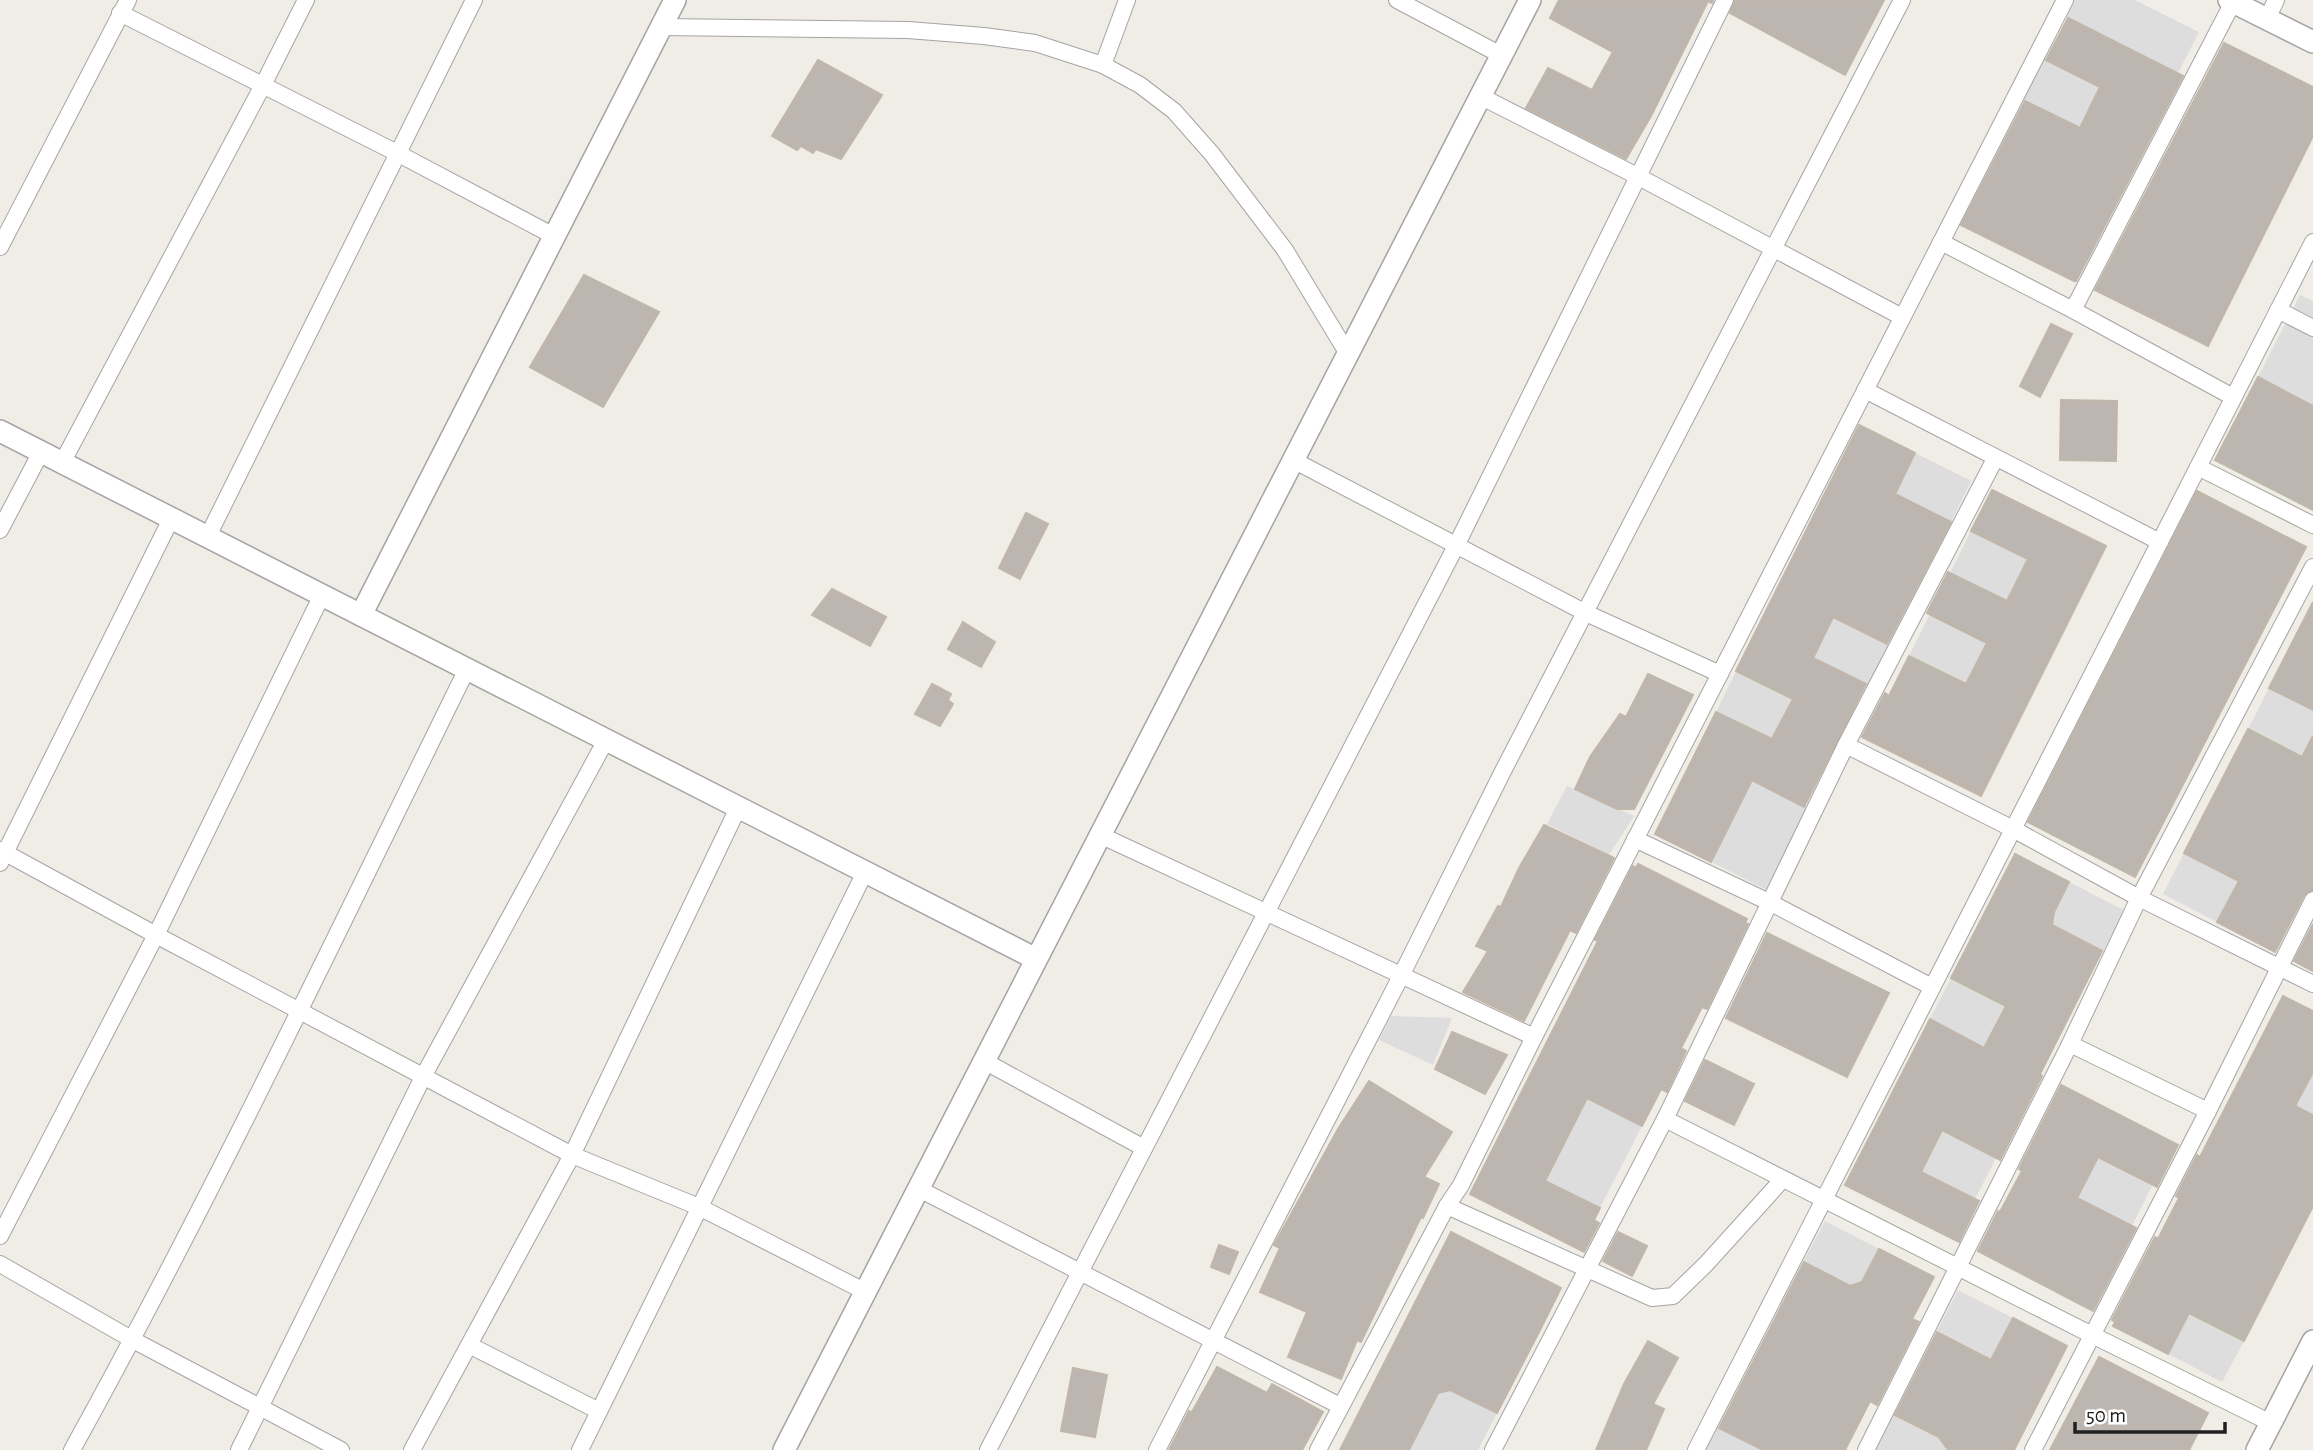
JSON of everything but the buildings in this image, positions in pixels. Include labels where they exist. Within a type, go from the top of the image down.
[{"type":"street","points":[[62,463],[306,0]]},
{"type":"street","points":[[208,536],[474,0]]},
{"type":"street","points":[[361,615],[674,0]]},
{"type":"street","points":[[1104,65],[1127,0]]},
{"type":"street","points":[[1397,0],[1501,55]]},
{"type":"street","points":[[784,1450],[1530,0]]},
{"type":"street","points":[[988,1450],[1456,546],[1725,0]]},
{"type":"street","points":[[1157,1450],[1401,976],[1503,771],[1775,250],[1902,0]]},
{"type":"street","points":[[1318,1450],[1447,1206],[1461,1185],[1534,1037],[2065,0]]},
{"type":"street","points":[[2073,310],[2231,1],[2271,10],[2313,42]]},
{"type":"street","points":[[0,247],[124,7],[263,85],[554,236]]},
{"type":"street","points":[[661,27],[908,30],[984,36],[1035,43],[1104,65],[1140,85],[1174,111],[1212,154],[1285,250],[1348,354]]},
{"type":"street","points":[[1480,96],[1902,317]]},
{"type":"street","points":[[1941,242],[2234,397]]},
{"type":"street","points":[[1696,1450],[2313,242]]},
{"type":"street","points":[[2278,310],[2313,328]]},
{"type":"street","points":[[1865,390],[2160,542]]},
{"type":"street","points":[[0,431],[1036,959]]},
{"type":"street","points":[[0,530],[41,452]]},
{"type":"street","points":[[1493,1450],[1665,1119],[1846,745],[1995,459]]},
{"type":"street","points":[[1293,460],[1586,613],[1720,674]]},
{"type":"street","points":[[2198,467],[2313,525]]},
{"type":"street","points":[[171,519],[2,855],[572,1154],[699,1207],[866,1292]]},
{"type":"street","points":[[1866,1450],[2070,1044],[2139,898],[2313,568]]},
{"type":"street","points":[[0,1236],[156,935],[322,595]]},
{"type":"street","points":[[72,1450],[133,1340],[300,1010],[467,669]]},
{"type":"street","points":[[239,1450],[424,1075],[606,740]]},
{"type":"street","points":[[1846,745],[2013,829],[2139,898],[2313,984]]},
{"type":"street","points":[[412,1450],[572,1154],[738,808]]},
{"type":"street","points":[[1100,835],[1534,1037]]},
{"type":"street","points":[[1635,839],[1771,903],[1932,987]]},
{"type":"street","points":[[580,1450],[865,872]]},
{"type":"street","points":[[2033,1450],[2208,1111],[2313,900]]},
{"type":"street","points":[[2070,1044],[2208,1111]]},
{"type":"street","points":[[984,1062],[1144,1148]]},
{"type":"street","points":[[1665,1119],[2271,1423]]},
{"type":"street","points":[[1447,1206],[1652,1298],[1673,1296],[1706,1264],[1782,1180]]},
{"type":"street","points":[[919,1189],[1340,1406]]},
{"type":"street","points":[[0,1264],[133,1340],[341,1450]]},
{"type":"street","points":[[2257,1450],[2313,1341]]},
{"type":"street","points":[[469,1345],[599,1411]]},
{"type":"shaded area","points":[[2072,0],[2135,0],[2199,32],[2178,73],[2064,16]]},
{"type":"shaded area","points":[[2043,58],[2100,87],[2080,128],[2023,100]]},
{"type":"shaded area","points":[[2300,295],[2313,301],[2313,405],[2258,377]]},
{"type":"shaded area","points":[[1915,453],[1971,481],[1951,522],[1895,494]]},
{"type":"shaded area","points":[[1971,531],[2028,559],[2007,601],[1950,573]]},
{"type":"shaded area","points":[[1930,614],[1987,643],[1966,684],[1909,656]]},
{"type":"shaded area","points":[[1833,617],[1889,645],[1869,686],[1813,658]]},
{"type":"shaded area","points":[[1736,671],[1793,699],[1772,739],[1716,712]]},
{"type":"shaded area","points":[[2269,688],[2313,710],[2313,736],[2302,757],[2248,729]]},
{"type":"shaded area","points":[[1752,780],[1808,808],[1767,890],[1711,862]]},
{"type":"shaded area","points":[[1567,786],[1634,816],[1609,855],[1547,824]]},
{"type":"shaded area","points":[[2184,853],[2239,881],[2217,922],[2163,894]]},
{"type":"shaded area","points":[[2069,882],[2124,910],[2103,952],[2048,924]]},
{"type":"shaded area","points":[[1951,978],[2006,1006],[1984,1048],[1930,1019]]},
{"type":"shaded area","points":[[1391,1016],[1452,1018],[1433,1065],[1379,1040]]},
{"type":"shaded area","points":[[2313,1072],[2313,1115],[2295,1106]]},
{"type":"shaded area","points":[[1587,1098],[1642,1126],[1600,1208],[1545,1181]]},
{"type":"shaded area","points":[[1942,1130],[1996,1158],[1975,1199],[1921,1172]]},
{"type":"shaded area","points":[[2098,1157],[2153,1184],[2132,1226],[2077,1198]]},
{"type":"shaded area","points":[[1825,1221],[1879,1249],[1858,1290],[1803,1262]]},
{"type":"shaded area","points":[[1958,1290],[2013,1318],[1991,1360],[1937,1331]]},
{"type":"shaded area","points":[[2189,1313],[2244,1341],[2222,1382],[2168,1354]]},
{"type":"shaded area","points":[[1442,1385],[1497,1413],[1478,1450],[1409,1450]]},
{"type":"shaded area","points":[[1894,1414],[1949,1442],[1945,1450],[1876,1450]]},
{"type":"shaded area","points":[[1718,1427],[1763,1450],[1706,1450]]}]
